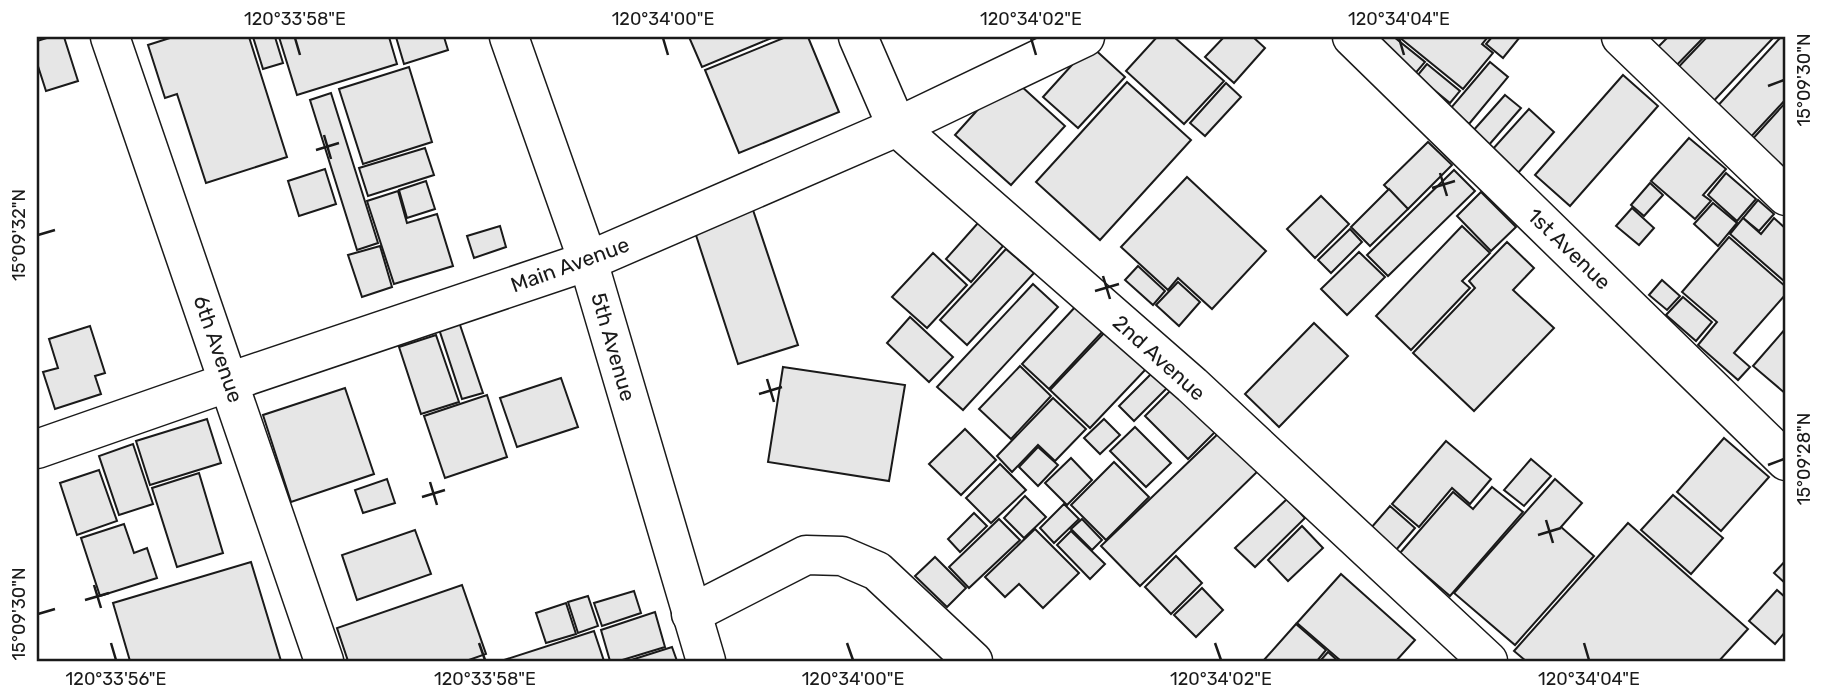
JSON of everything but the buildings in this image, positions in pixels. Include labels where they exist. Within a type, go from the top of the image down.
[{"type":"street","name":"6th Avenue","points":[[110,37],[324,661]]},
{"type":"street","name":"5th Avenue","points":[[509,37],[588,261],[706,661]]},
{"type":"street","name":"2nd Avenue","points":[[858,37],[897,127],[1192,385],[1488,661]]},
{"type":"street","name":"Main Avenue","points":[[37,449],[588,261],[897,127],[1085,37]]},
{"type":"street","name":"1st Avenue","points":[[1352,37],[1786,461]]},
{"type":"street","points":[[1621,37],[1786,196]]},
{"type":"street","points":[[691,614],[806,555],[842,556],[877,571],[973,661]]}]
